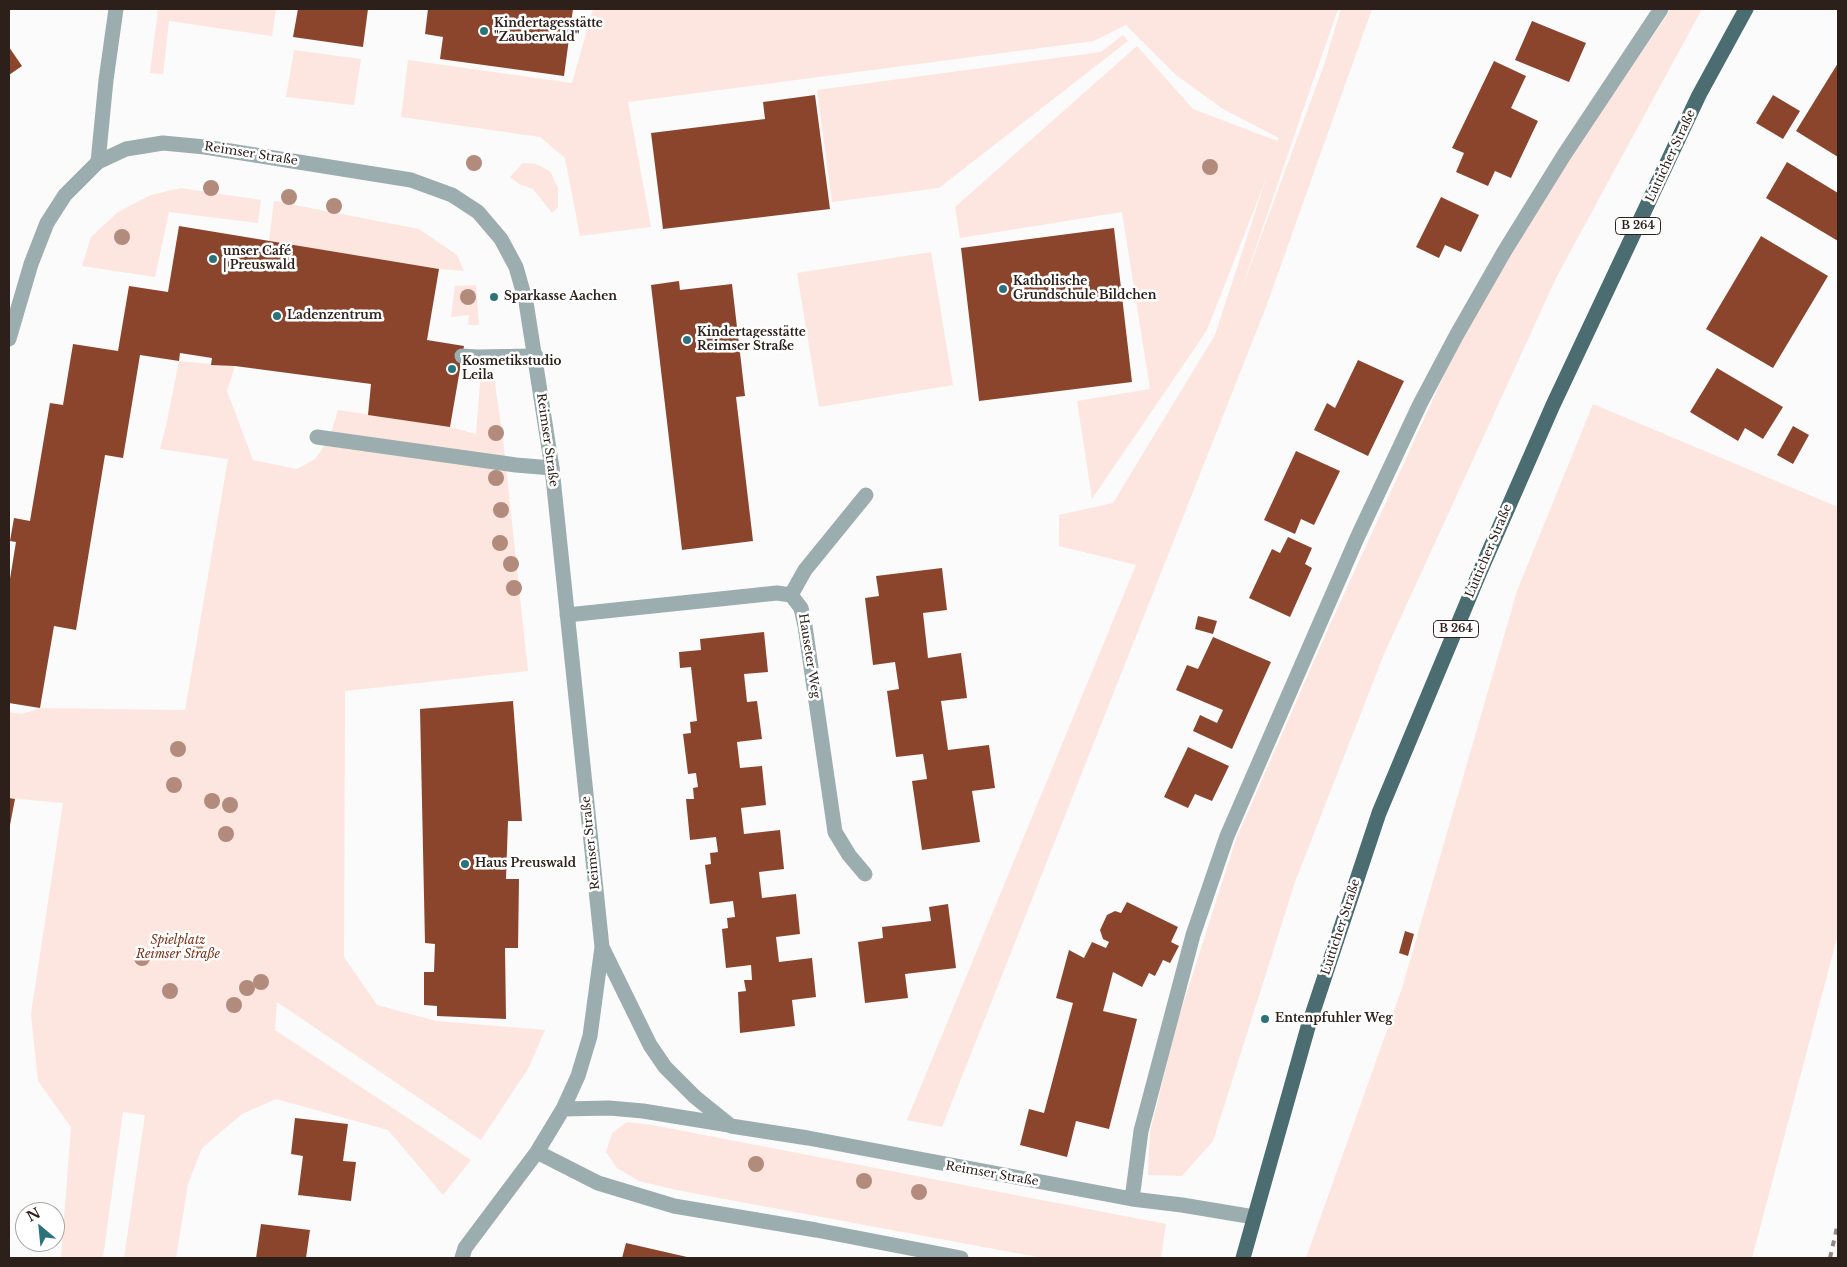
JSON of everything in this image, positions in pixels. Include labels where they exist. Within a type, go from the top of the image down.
[{"type":"main road","name":"Lütticher Straße","points":[[1243,1258],[1308,1028],[1379,813],[1478,574],[1553,405],[1699,95],[1746,9]]},
{"type":"street","points":[[98,162],[106,80],[116,9]]},
{"type":"street","points":[[1132,1199],[1141,1131],[1193,935],[1227,836],[1357,538],[1420,404],[1460,327],[1564,155],[1661,9]]},
{"type":"street","name":"Reimser Straße","points":[[9,339],[31,264],[47,223],[65,194],[98,162],[126,150],[163,144],[205,147],[411,180],[452,195],[478,212],[501,239],[516,266],[526,302],[536,356],[552,468],[602,947],[590,1036],[578,1076],[564,1109],[537,1152],[465,1248],[462,1258]]},
{"type":"street","points":[[462,356],[536,356]]},
{"type":"street","points":[[317,437],[516,465],[552,468]]},
{"type":"street","points":[[567,615],[777,593],[791,595],[805,570],[866,495]]},
{"type":"street","name":"Hauseter Weg","points":[[791,595],[802,608],[835,832],[849,855],[865,874]]},
{"type":"street","name":"Reimser Straße","points":[[602,947],[650,1045],[665,1067],[695,1097],[731,1126]]},
{"type":"street","name":"Reimser Straße","points":[[564,1109],[609,1108],[643,1111],[808,1138],[1132,1199],[1254,1217]]},
{"type":"street","points":[[537,1152],[598,1183],[674,1206],[816,1230],[961,1258]]},
{"type":"green space","points":[[158,9],[276,9],[272,36],[169,21],[163,74],[150,73]]},
{"type":"green space","points":[[593,9],[1338,9],[1239,296],[1324,65],[1341,9],[1372,9],[1266,307],[942,1127],[907,1120],[1136,565],[1059,546],[1059,515],[1113,503],[1215,335],[1266,179],[1207,330],[1092,499],[1077,401],[1150,389],[1122,212],[960,238],[955,207],[1137,46],[1193,109],[1277,141],[1279,138],[1223,109],[1176,75],[1126,25],[1094,41],[628,102],[651,227],[580,236],[565,158],[540,137],[401,117],[408,60],[572,83]]},
{"type":"green space","points":[[1671,9],[1702,9],[1557,276],[1384,654],[1295,882],[1213,1141],[1182,1176],[1148,1175],[1150,1132],[1178,1020],[1236,839],[1328,629],[1461,338],[1571,155]]},
{"type":"green space","points":[[1123,35],[1128,41],[939,188],[832,202],[817,90],[1101,52]]},
{"type":"green space","points":[[294,50],[361,59],[354,105],[286,97]]},
{"type":"green space","points":[[523,163],[536,164],[550,171],[558,188],[558,207],[552,213],[533,189],[519,184],[510,177]]},
{"type":"green space","points":[[181,188],[261,200],[258,223],[169,212],[155,277],[82,266],[91,237],[118,212],[151,195]]},
{"type":"green space","points":[[274,201],[419,229],[457,255],[464,271],[439,269],[269,241]]},
{"type":"green space","points":[[931,252],[953,385],[819,407],[797,273]]},
{"type":"green space","points":[[476,285],[479,325],[468,325],[469,315],[451,317],[455,286]]},
{"type":"green space","name":"Spielplatz Reimser Straße","points":[[179,361],[235,366],[227,391],[253,460],[297,469],[315,459],[321,451],[329,439],[338,410],[450,427],[476,434],[481,372],[493,370],[503,439],[528,671],[345,691],[344,957],[377,1005],[436,1021],[545,1030],[529,1067],[481,1140],[277,1002],[275,1030],[471,1160],[443,1195],[388,1130],[276,1099],[242,1114],[202,1148],[188,1184],[176,1258],[124,1258],[145,1115],[123,1112],[103,1258],[61,1258],[61,1252],[65,1252],[65,1206],[71,1127],[38,1081],[31,1014],[63,803],[9,798],[9,712],[22,714],[40,708],[185,710],[228,459],[160,449]]},
{"type":"green space","points":[[1593,404],[1838,507],[1838,934],[1752,1258],[1306,1258],[1402,988],[1517,591]]},
{"type":"green space","points":[[627,1122],[652,1125],[1166,1224],[1161,1258],[1043,1258],[676,1190],[639,1181],[617,1168],[606,1152],[612,1133]]},
{"type":"building","points":[[298,9],[368,9],[363,47],[293,37]]},
{"type":"building","name":"Kindertagesstätte \"Zauberwald\"","points":[[428,9],[573,9],[564,76],[440,59],[443,37],[425,34]]},
{"type":"building","points":[[1532,21],[1586,43],[1569,82],[1515,60]]},
{"type":"building","points":[[9,47],[22,66],[9,75]]},
{"type":"building","points":[[1494,61],[1526,76],[1511,108],[1538,121],[1511,178],[1495,171],[1488,186],[1456,172],[1464,153],[1452,148]]},
{"type":"building","points":[[1838,63],[1838,157],[1796,131]]},
{"type":"building","points":[[815,95],[830,209],[663,229],[651,133],[765,119],[763,102]]},
{"type":"building","points":[[1773,95],[1800,111],[1783,139],[1756,123]]},
{"type":"building","points":[[1787,162],[1838,193],[1838,241],[1766,198]]},
{"type":"building","points":[[1441,197],[1479,215],[1461,252],[1445,245],[1439,258],[1416,247]]},
{"type":"building","name":"Ladenzentrum","points":[[179,226],[439,269],[427,340],[464,346],[450,427],[368,415],[371,384],[235,366],[211,365],[212,358],[180,353],[179,361],[140,355],[123,458],[105,455],[76,630],[54,626],[40,708],[9,703],[9,585],[16,542],[10,541],[14,518],[30,521],[50,403],[63,405],[73,344],[118,351],[129,286],[168,292]]},
{"type":"building","points":[[1114,228],[1132,382],[979,401],[961,248]]},
{"type":"building","points":[[1761,236],[1828,276],[1773,368],[1706,329]]},
{"type":"building","points":[[679,281],[680,290],[732,284],[745,396],[736,397],[753,541],[682,550],[651,285]]},
{"type":"building","points":[[1358,360],[1404,381],[1368,456],[1314,430],[1327,403],[1335,408]]},
{"type":"building","points":[[1717,368],[1783,407],[1763,439],[1745,428],[1738,441],[1690,412]]},
{"type":"building","points":[[1793,426],[1809,435],[1793,464],[1777,455]]},
{"type":"building","points":[[1296,451],[1340,471],[1314,525],[1301,519],[1295,534],[1264,520]]},
{"type":"building","points":[[1288,537],[1312,548],[1305,564],[1312,568],[1290,617],[1249,598],[1272,549],[1280,553]]},
{"type":"building","points":[[942,568],[947,610],[923,613],[928,658],[961,653],[967,698],[941,701],[948,750],[989,745],[995,788],[972,791],[980,842],[922,850],[912,781],[927,779],[923,754],[896,757],[887,691],[899,689],[895,662],[873,665],[865,598],[879,596],[876,576]]},
{"type":"building","points":[[1198,616],[1217,621],[1213,634],[1195,629]]},
{"type":"building","points":[[764,632],[768,672],[744,674],[747,702],[757,701],[762,739],[737,742],[740,768],[762,766],[766,805],[741,808],[744,834],[780,830],[784,869],[759,872],[762,898],[796,894],[800,934],[776,937],[779,962],[812,958],[816,997],[792,1000],[795,1026],[740,1033],[738,992],[746,991],[744,980],[752,980],[751,965],[726,968],[722,929],[728,928],[727,918],[735,917],[733,901],[710,904],[705,865],[711,864],[710,853],[718,852],[716,837],[690,840],[686,799],[694,799],[693,788],[698,787],[696,773],[688,774],[683,734],[691,733],[690,722],[697,721],[691,667],[680,668],[679,652],[701,650],[700,639]]},
{"type":"building","points":[[1213,637],[1271,662],[1232,749],[1193,731],[1200,715],[1217,723],[1223,710],[1176,690],[1187,665],[1198,669]]},
{"type":"building","name":"Haus Preuswald","points":[[513,701],[522,821],[508,821],[506,879],[519,879],[518,948],[505,948],[506,1019],[437,1016],[437,1006],[424,1005],[424,972],[434,972],[435,944],[425,943],[420,709]]},
{"type":"building","points":[[1188,747],[1229,766],[1212,801],[1195,794],[1188,808],[1164,797]]},
{"type":"building","points":[[9,798],[15,799],[10,825],[9,825]]},
{"type":"building","points":[[1127,902],[1178,927],[1171,942],[1179,946],[1170,963],[1163,960],[1155,976],[1149,973],[1142,987],[1113,972],[1103,1011],[1137,1019],[1109,1129],[1076,1121],[1067,1157],[1020,1145],[1029,1109],[1044,1113],[1073,1003],[1056,998],[1069,950],[1084,958],[1092,942],[1106,948],[1109,942],[1103,939],[1100,930],[1107,915],[1115,911],[1121,913]]},
{"type":"building","points":[[948,904],[956,968],[905,974],[908,998],[865,1003],[858,942],[883,938],[882,927],[931,921],[929,907]]},
{"type":"building","points":[[1405,931],[1414,934],[1408,956],[1399,953]]},
{"type":"building","points":[[295,1118],[348,1124],[343,1161],[356,1162],[351,1201],[298,1195],[303,1156],[291,1154]]},
{"type":"building","points":[[261,1224],[310,1230],[306,1258],[256,1258]]},
{"type":"building","points":[[626,1243],[687,1257],[687,1258],[622,1258]]},
{"type":"railway","points":[[1830,1258],[1838,1223]]},
{"type":"place","name":"Kindertagesstätte \"Zauberwald\"","points":[[484,31]]},
{"type":"place","name":"unser Café | Preuswald","points":[[213,259]]},
{"type":"place","name":"Katholische Grundschule Bildchen","points":[[1003,289]]},
{"type":"place","name":"Sparkasse Aachen","points":[[494,297]]},
{"type":"place","name":"Ladenzentrum","points":[[277,316]]},
{"type":"place","name":"Kindertagesstätte Reimser Straße","points":[[687,340]]},
{"type":"place","name":"Kosmetikstudio Leila","points":[[452,369]]},
{"type":"place","name":"Haus Preuswald","points":[[465,864]]},
{"type":"place","name":"Entenpfuhler Weg","points":[[1265,1019]]}]
